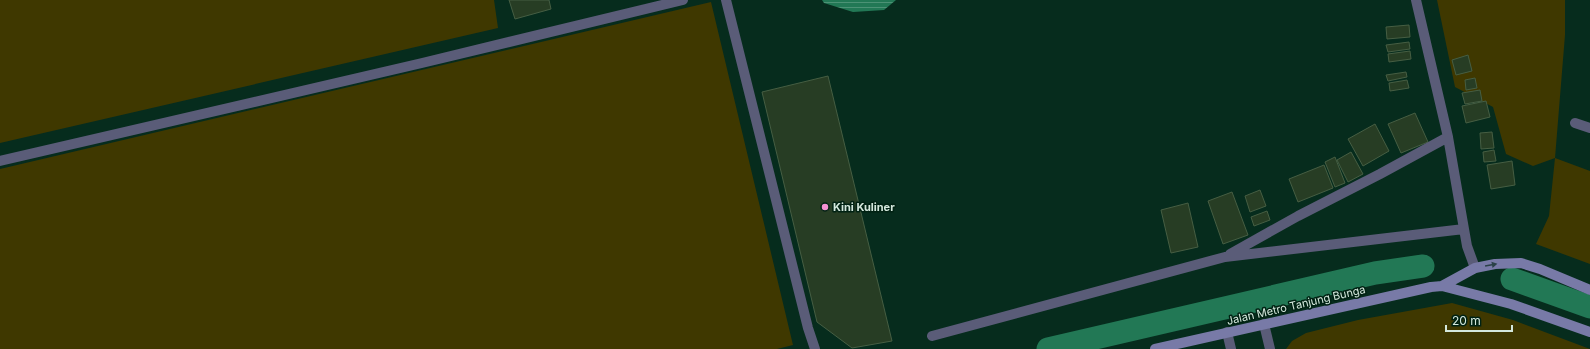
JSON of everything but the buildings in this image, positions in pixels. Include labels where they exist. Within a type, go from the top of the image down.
[{"type":"main road","name":"Jalan Metro Tanjung Bunga","points":[[1442,286],[1475,268],[1495,264],[1521,263],[1540,269],[1590,290]]},
{"type":"main road","name":"Jalan Metro Tanjung Bunga","points":[[1155,349],[1442,286],[1512,304],[1590,332]]},
{"type":"street","points":[[0,161],[333,84],[683,0]]},
{"type":"street","points":[[726,0],[808,328],[815,349]]},
{"type":"street","points":[[1416,0],[1448,137],[1467,246],[1475,268]]},
{"type":"street","points":[[1575,123],[1590,128]]},
{"type":"street","points":[[1226,257],[1298,216],[1448,137]]},
{"type":"street","points":[[932,336],[1226,257],[1464,229]]},
{"type":"street","points":[[1264,324],[1270,349]]},
{"type":"street","points":[[1227,332],[1231,349]]},
{"type":"shaded area","points":[[0,0],[494,0],[498,28],[0,143]]},
{"type":"shaded area","points":[[822,0],[896,0],[884,10],[853,12],[824,3]]},
{"type":"shaded area","points":[[1437,0],[1565,0],[1565,35],[1555,158],[1533,166],[1506,154],[1493,107],[1455,87]]},
{"type":"shaded area","points":[[711,2],[793,345],[777,349],[0,349],[0,169]]},
{"type":"shaded area","points":[[1555,158],[1590,171],[1590,264],[1536,244],[1549,216]]},
{"type":"shaded area","points":[[1452,303],[1513,320],[1590,349],[1286,349],[1292,341],[1306,333],[1358,320]]},
{"type":"waterway","points":[[1048,349],[1375,273],[1423,266]]},
{"type":"waterway","points":[[1512,279],[1590,307]]},
{"type":"place","name":"Kini Kuliner","points":[[825,207]]}]
